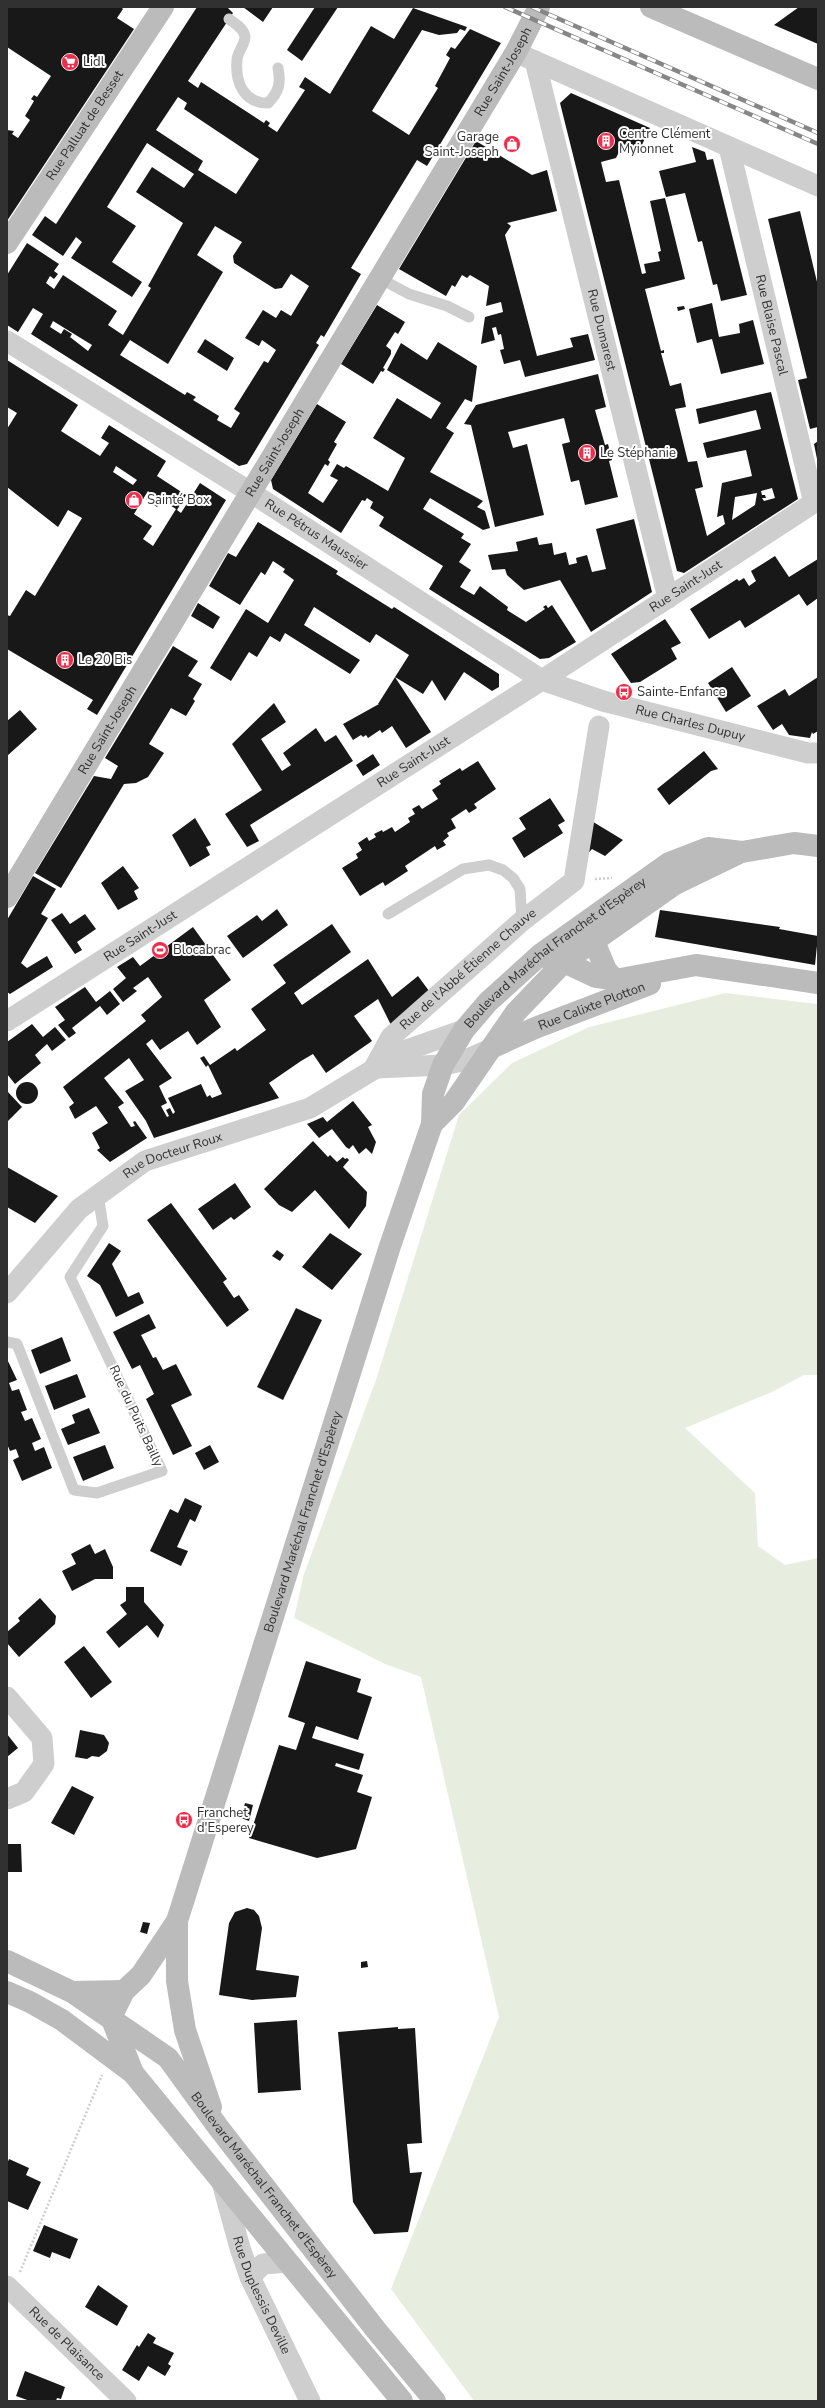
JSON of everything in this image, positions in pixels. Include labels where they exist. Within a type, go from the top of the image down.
[{"type":"main road","name":"Rue Palluat de Besset","points":[[7,243],[164,7]]},
{"type":"main road","name":"Rue Saint-Joseph","points":[[7,897],[516,52],[539,7]]},
{"type":"main road","points":[[651,7],[818,78]]},
{"type":"main road","name":"Boulevard Maréchal Franchet d'Espèrey","points":[[432,1124],[454,1102],[488,1050],[516,1012],[564,962],[593,939],[674,884],[742,852],[794,843],[818,846]]},
{"type":"main road","name":"Boulevard Maréchal Franchet d'Espèrey","points":[[177,1921],[390,1246],[432,1124],[433,1094],[443,1065],[464,1030],[488,1002],[532,962],[669,863],[708,848],[742,852]]},
{"type":"main road","name":"Rue Calixte Plotton","points":[[593,939],[606,970],[615,980]]},
{"type":"main road","name":"Rue Calixte Plotton","points":[[532,962],[564,962],[596,977],[615,980],[696,965],[818,983]]},
{"type":"main road","name":"Rue Calixte Plotton","points":[[488,1050],[535,1028],[696,965]]},
{"type":"main road","points":[[133,2073],[111,2017],[124,1991],[141,1975],[177,1921]]},
{"type":"main road","points":[[177,1921],[177,1981],[184,2030],[218,2127]]},
{"type":"main road","name":"Boulevard Maréchal Franchet d'Espèrey","points":[[7,1960],[72,1992],[111,2017],[168,2058],[218,2127],[376,2330],[436,2401]]},
{"type":"main road","points":[[72,1992],[124,1991]]},
{"type":"main road","points":[[7,1992],[30,2002],[62,2020],[133,2073],[223,2186],[288,2262],[402,2401]]},
{"type":"street","points":[[516,52],[818,186]]},
{"type":"street","name":"Rue Dumarest","points":[[535,61],[668,598]]},
{"type":"street","name":"Rue Blaise Pascal","points":[[729,147],[816,502]]},
{"type":"street","name":"Rue Pétrus Maussier","points":[[7,341],[250,492],[542,680]]},
{"type":"street","name":"Rue Saint-Just","points":[[7,1020],[542,680],[816,502]]},
{"type":"street","name":"Rue Charles Dupuy","points":[[542,680],[604,701],[808,753],[818,753]]},
{"type":"street","name":"Rue de l'Abbé Étienne Chauve","points":[[374,1068],[391,1037],[522,922],[574,882],[599,726]]},
{"type":"street","name":"Rue Docteur Roux","points":[[7,1293],[79,1209],[145,1160],[310,1108],[404,1050],[464,1030]]},
{"type":"street","name":"Rue Docteur Roux","points":[[374,1068],[443,1065],[462,1060],[488,1050]]},
{"type":"street","points":[[7,1697],[42,1738],[44,1764],[24,1792],[7,1799]]},
{"type":"street","name":"Rue Duplessis Deville","points":[[223,2186],[240,2248],[250,2277],[310,2401]]},
{"type":"street","points":[[250,2277],[263,2264],[288,2262]]},
{"type":"street","name":"Rue de Plaisance","points":[[9,2288],[126,2401]]},
{"type":"lane","points":[[229,19],[242,29],[245,38],[236,59],[239,82],[245,96],[258,103],[268,103],[276,95],[281,81],[278,68]]},
{"type":"lane","points":[[379,278],[409,294],[447,306],[469,317]]},
{"type":"lane","points":[[388,914],[463,868],[489,865],[503,870],[513,878],[520,889],[522,922]]},
{"type":"lane","name":"Rue du Puits Bailly","points":[[7,1342],[17,1344],[74,1490],[97,1493],[162,1471],[70,1277],[103,1226],[98,1195]]},
{"type":"path","points":[[9,2288],[110,2056]]},
{"type":"green space","points":[[725,993],[818,1004],[818,1375],[804,1375],[772,1392],[685,1428],[755,1493],[758,1546],[785,1565],[818,1558],[818,2401],[474,2401],[391,2289],[499,2017],[421,1677],[385,1664],[294,1618],[304,1574],[376,1380],[459,1115],[512,1063],[589,1027]]},
{"type":"building","name":"Lidl","points":[[7,7],[121,7],[123,9],[117,18],[134,29],[7,221],[7,130],[14,131],[12,134],[18,138],[30,120],[25,116],[34,101],[31,99],[34,95],[37,97],[51,76],[7,47]]},
{"type":"building","points":[[197,7],[227,7],[233,13],[188,81],[198,88],[201,82],[264,123],[266,120],[270,123],[268,126],[277,132],[305,90],[299,87],[305,77],[330,94],[371,26],[394,39],[413,8],[467,27],[465,31],[460,29],[457,33],[439,35],[422,30],[372,111],[409,135],[438,88],[435,86],[450,58],[446,55],[451,47],[455,49],[470,29],[501,43],[427,166],[417,160],[351,268],[361,274],[324,337],[321,335],[316,343],[319,345],[247,464],[239,466],[31,334],[43,314],[33,308],[18,332],[7,325],[7,275],[27,243],[59,264],[54,271],[58,274],[54,279],[50,276],[46,283],[54,289],[63,275],[117,311],[108,325],[123,335],[151,288],[148,286],[183,223],[136,192],[152,167],[184,188],[194,174],[147,143],[107,207],[136,226],[112,262],[142,282],[132,297],[71,258],[82,242],[76,237],[63,256],[32,235],[45,216],[56,224]],"holes":[[[178,97],[187,103],[184,109],[259,159],[236,194],[198,170],[203,161],[156,130]],[[215,226],[242,242],[233,256],[234,263],[275,289],[282,288],[291,274],[309,286],[291,316],[281,310],[276,318],[263,310],[245,338],[259,346],[262,340],[276,350],[268,363],[264,361],[234,409],[240,413],[231,428],[217,420],[219,416],[193,400],[196,397],[187,392],[185,395],[120,355],[130,340],[168,364],[223,272],[197,255]],[[53,321],[92,345],[88,351],[70,337],[72,334],[64,329],[61,334],[50,327]]]},
{"type":"building","points":[[243,7],[273,7],[263,22]]},
{"type":"building","points":[[315,7],[338,7],[302,61],[287,50]]},
{"type":"building","points":[[799,7],[818,7],[818,44],[774,25]]},
{"type":"building","points":[[571,93],[650,128],[639,151],[623,144],[616,158],[601,162],[606,182],[619,180],[642,274],[646,273],[644,264],[660,261],[658,252],[661,251],[650,201],[665,198],[685,279],[645,289],[661,351],[664,350],[664,353],[661,353],[670,386],[681,383],[686,407],[675,409],[688,462],[697,461],[703,487],[695,489],[707,536],[725,524],[723,515],[717,517],[722,483],[752,476],[746,450],[707,458],[703,443],[761,429],[756,410],[699,424],[696,409],[771,392],[798,499],[684,573],[677,571],[560,103]],"holes":[[[772,488],[775,498],[764,501],[762,498],[766,498],[765,495],[762,495],[761,491]],[[757,493],[755,505],[732,520],[735,497]]]},
{"type":"building","points":[[476,141],[532,175],[547,170],[557,211],[507,223],[511,226],[505,235],[537,356],[573,347],[570,338],[588,334],[595,360],[525,377],[520,360],[504,364],[500,350],[504,349],[501,334],[498,335],[496,327],[492,328],[495,340],[481,344],[485,317],[503,312],[501,302],[486,306],[489,286],[470,275],[467,278],[462,275],[455,287],[452,285],[446,296],[399,269]]},
{"type":"building","points":[[692,147],[705,152],[707,160],[713,159],[747,295],[721,301],[717,284],[713,285],[702,241],[698,242],[685,193],[666,197],[659,171],[696,162]]},
{"type":"building","points":[[800,211],[818,286],[818,427],[810,429],[798,380],[812,377],[807,378],[768,219]]},
{"type":"building","points":[[712,303],[719,337],[740,333],[739,324],[753,320],[764,364],[721,374],[712,339],[697,343],[689,309]]},
{"type":"building","points":[[377,305],[405,322],[398,334],[395,332],[386,346],[391,350],[391,354],[383,368],[385,369],[383,372],[381,371],[373,384],[341,364]]},
{"type":"building","points":[[684,306],[685,309],[678,311],[677,307]]},
{"type":"building","points":[[205,339],[234,358],[227,371],[197,352]]},
{"type":"building","points":[[438,342],[477,366],[472,402],[465,399],[446,428],[454,433],[430,472],[483,501],[477,507],[485,511],[490,528],[483,530],[430,498],[423,509],[464,534],[461,538],[471,544],[459,562],[471,570],[460,587],[474,595],[480,586],[508,607],[507,610],[526,622],[545,609],[543,607],[546,605],[548,608],[552,605],[576,642],[549,658],[540,659],[429,589],[443,566],[379,526],[384,517],[370,508],[373,502],[367,498],[365,501],[362,500],[341,533],[273,489],[271,480],[317,404],[346,422],[334,442],[337,444],[328,460],[330,462],[328,466],[325,464],[308,493],[323,503],[338,480],[330,476],[337,464],[344,468],[346,466],[388,491],[405,458],[373,438],[397,398],[431,419],[441,403],[387,370],[401,343],[427,360]]},
{"type":"building","points":[[7,360],[78,405],[61,431],[100,456],[109,443],[101,438],[109,425],[166,461],[157,476],[186,495],[177,510],[181,513],[200,483],[226,500],[97,715],[87,709],[93,700],[7,649],[7,615],[10,616],[26,590],[35,596],[82,518],[68,510],[58,527],[7,487],[7,429],[17,413],[7,407]],"holes":[[[116,466],[137,480],[133,485],[113,472]],[[148,491],[150,493],[146,499],[157,507],[162,500],[176,509],[153,546],[143,539],[152,526],[134,514]]]},
{"type":"building","points":[[598,374],[606,407],[595,410],[605,445],[608,444],[612,460],[609,461],[618,497],[585,505],[579,480],[571,482],[562,444],[570,442],[564,418],[508,432],[513,448],[527,444],[544,515],[495,527],[471,425],[464,424],[476,405]]},
{"type":"building","points":[[818,441],[818,459],[817,459],[814,444]]},
{"type":"building","points":[[634,519],[652,592],[591,632],[560,580],[524,590],[507,575],[505,569],[492,570],[488,555],[518,551],[516,542],[537,537],[539,545],[552,543],[554,555],[566,552],[569,565],[577,563],[576,558],[587,555],[592,572],[606,569],[596,529]]},
{"type":"building","points":[[258,522],[338,571],[336,574],[392,609],[394,607],[499,674],[499,687],[492,691],[464,672],[445,701],[432,680],[423,694],[395,677],[409,655],[376,634],[370,643],[314,607],[304,625],[360,660],[350,674],[285,633],[280,642],[270,636],[257,657],[249,652],[231,681],[210,668],[246,609],[268,623],[294,580],[283,572],[285,569],[273,561],[265,575],[261,572],[240,605],[209,586],[228,553],[236,557]]},
{"type":"building","points":[[775,556],[789,577],[818,559],[818,598],[807,606],[799,594],[745,628],[740,620],[709,639],[690,609],[737,579],[739,581],[744,578],[749,586],[756,581],[751,571]]},
{"type":"building","points":[[198,603],[220,617],[213,629],[191,616]]},
{"type":"building","points":[[665,619],[681,643],[671,648],[677,659],[640,682],[631,683],[611,654]]},
{"type":"building","points":[[173,646],[198,661],[188,676],[202,684],[193,699],[195,701],[186,716],[171,708],[149,744],[164,753],[148,777],[136,783],[124,784],[61,888],[35,873],[94,776],[111,779],[118,766],[105,758]]},
{"type":"building","points":[[732,667],[751,696],[726,712],[708,683]]},
{"type":"building","points":[[395,677],[431,732],[406,748],[392,726],[382,733],[380,730],[368,738],[366,735],[363,737],[361,735],[353,740],[343,724],[379,704]]},
{"type":"building","points":[[818,677],[818,731],[813,734],[812,732],[810,738],[789,735],[782,724],[773,730],[757,706],[785,689],[789,696]]},
{"type":"building","points":[[274,703],[286,722],[261,739],[282,771],[291,765],[283,753],[316,728],[325,742],[336,735],[353,761],[250,825],[259,841],[247,847],[225,814],[262,790],[232,744]]},
{"type":"building","points":[[20,710],[37,729],[7,756],[7,721]]},
{"type":"building","points":[[704,751],[718,769],[711,771],[669,805],[657,789]]},
{"type":"building","points":[[373,754],[380,765],[363,776],[356,765]]},
{"type":"building","points":[[478,761],[496,789],[474,804],[477,808],[469,813],[466,809],[451,819],[456,828],[447,833],[449,836],[443,841],[446,845],[437,850],[435,846],[405,866],[408,871],[385,886],[383,882],[360,896],[342,868],[358,858],[356,854],[362,850],[358,843],[367,837],[369,841],[376,837],[374,834],[382,830],[383,832],[392,827],[395,832],[410,822],[408,818],[415,814],[412,809],[419,805],[422,809],[438,799],[432,790],[441,784],[439,781],[460,768],[462,771]]},
{"type":"building","points":[[550,798],[565,821],[558,825],[563,833],[524,858],[512,838],[526,829],[519,818]]},
{"type":"building","points":[[195,818],[211,845],[206,847],[210,855],[190,867],[172,835]]},
{"type":"building","points":[[590,820],[623,840],[605,856],[592,849],[584,858]]},
{"type":"building","points":[[123,866],[139,888],[134,891],[138,899],[118,910],[101,883]]},
{"type":"building","points":[[33,876],[56,889],[41,914],[48,918],[21,963],[27,968],[47,956],[53,967],[10,994],[7,992],[7,920]]},
{"type":"building","points":[[277,909],[288,925],[243,958],[227,936],[257,915],[262,921]]},
{"type":"building","points":[[660,910],[780,927],[779,929],[818,936],[815,965],[655,937]]},
{"type":"building","points":[[62,913],[70,924],[85,914],[96,929],[77,942],[82,950],[75,954],[51,920]]},
{"type":"building","points":[[332,924],[351,952],[294,993],[302,1005],[368,959],[392,997],[418,976],[432,995],[392,1027],[378,999],[354,1016],[372,1041],[326,1073],[313,1054],[301,1061],[269,1083],[279,1098],[154,1138],[146,1121],[125,1091],[144,1080],[129,1058],[104,1078],[124,1103],[118,1107],[131,1127],[135,1126],[133,1122],[135,1121],[147,1138],[110,1162],[97,1150],[100,1148],[92,1133],[108,1123],[96,1106],[75,1119],[69,1107],[74,1103],[63,1087],[146,1021],[141,1015],[162,997],[148,977],[133,988],[137,991],[123,1002],[113,989],[126,978],[117,967],[133,957],[140,966],[193,927],[231,980],[204,1000],[221,1027],[197,1045],[188,1031],[160,1050],[152,1039],[146,1044],[172,1078],[159,1086],[167,1103],[161,1106],[167,1117],[169,1116],[166,1110],[170,1108],[173,1114],[175,1112],[168,1098],[201,1084],[207,1097],[210,1095],[212,1098],[222,1094],[208,1065],[206,1067],[200,1058],[204,1056],[210,1065],[235,1048],[237,1051],[266,1030],[251,1009],[286,983],[273,965]]},
{"type":"building","points":[[85,987],[96,1002],[110,991],[120,1004],[107,1015],[100,1006],[72,1028],[76,1033],[69,1038],[58,1025],[65,1020],[55,1007]]},
{"type":"building","points":[[32,1024],[43,1037],[55,1027],[66,1040],[52,1051],[47,1044],[35,1055],[41,1063],[15,1084],[7,1074],[7,1042]]},
{"type":"building","points":[[27,1082],[35,1085],[38,1093],[35,1101],[27,1104],[19,1101],[16,1093],[19,1085]]},
{"type":"building","points":[[7,1091],[22,1107],[7,1122]]},
{"type":"building","points":[[353,1101],[372,1125],[368,1127],[376,1142],[372,1154],[366,1148],[359,1154],[353,1145],[349,1149],[332,1129],[319,1138],[307,1124],[323,1117],[327,1122]]},
{"type":"building","points":[[313,1141],[328,1157],[330,1155],[337,1162],[343,1157],[345,1159],[347,1158],[349,1160],[343,1167],[367,1192],[366,1206],[349,1229],[315,1190],[292,1212],[279,1205],[264,1189]]},
{"type":"building","points":[[7,1167],[58,1196],[35,1223],[7,1207]]},
{"type":"building","points":[[235,1183],[251,1207],[234,1220],[231,1217],[213,1230],[198,1209]]},
{"type":"building","points":[[171,1203],[227,1279],[223,1282],[234,1298],[239,1295],[249,1310],[227,1327],[147,1220]]},
{"type":"building","points":[[330,1233],[362,1254],[332,1290],[302,1267]]},
{"type":"building","points":[[109,1243],[121,1251],[112,1264],[128,1297],[139,1292],[144,1303],[116,1317],[100,1285],[87,1276]]},
{"type":"building","points":[[277,1250],[284,1255],[280,1261],[272,1256]]},
{"type":"building","points":[[296,1308],[322,1320],[283,1400],[257,1387]]},
{"type":"building","points":[[149,1314],[156,1328],[141,1335],[153,1358],[156,1357],[163,1370],[176,1364],[192,1395],[171,1405],[192,1446],[173,1455],[146,1399],[154,1394],[140,1365],[132,1369],[113,1332]]},
{"type":"building","points":[[62,1337],[71,1361],[40,1374],[31,1350]]},
{"type":"building","points":[[7,1359],[17,1380],[9,1383],[12,1391],[19,1389],[27,1410],[21,1412],[25,1421],[32,1418],[41,1439],[32,1443],[35,1451],[44,1447],[52,1468],[22,1481],[13,1460],[19,1457],[16,1449],[10,1451],[7,1444]]},
{"type":"building","points":[[77,1374],[86,1397],[54,1410],[45,1386]]},
{"type":"building","points":[[89,1408],[100,1433],[68,1445],[61,1429],[75,1423],[72,1415]]},
{"type":"building","points":[[105,1445],[114,1468],[83,1481],[73,1457]]},
{"type":"building","points":[[210,1445],[219,1462],[204,1470],[195,1453]]},
{"type":"building","points":[[185,1498],[202,1506],[195,1522],[190,1519],[177,1547],[188,1551],[181,1566],[150,1551],[170,1509],[178,1513]]},
{"type":"building","points":[[90,1544],[95,1554],[105,1549],[113,1567],[113,1579],[95,1579],[72,1591],[62,1571],[76,1564],[71,1554]]},
{"type":"building","points":[[126,1587],[144,1587],[144,1602],[164,1625],[158,1638],[147,1625],[119,1648],[106,1632],[127,1614],[120,1605],[126,1601]]},
{"type":"building","points":[[40,1598],[56,1616],[55,1624],[19,1657],[7,1643],[7,1632],[20,1621],[18,1618]]},
{"type":"building","points":[[84,1646],[112,1682],[91,1698],[64,1662]]},
{"type":"building","points":[[306,1661],[361,1679],[357,1692],[372,1697],[358,1740],[316,1726],[312,1738],[364,1754],[359,1770],[336,1763],[335,1766],[363,1775],[357,1792],[372,1797],[356,1849],[317,1858],[249,1838],[279,1745],[296,1750],[305,1723],[288,1717]]},
{"type":"building","points":[[80,1730],[104,1735],[109,1743],[107,1751],[99,1757],[92,1756],[87,1759],[75,1757]]},
{"type":"building","points":[[7,1734],[18,1748],[7,1757]]},
{"type":"building","points":[[72,1786],[94,1797],[74,1835],[51,1823]]},
{"type":"building","points":[[245,1803],[253,1805],[249,1821],[241,1818]]},
{"type":"building","points":[[7,1844],[21,1844],[22,1872],[7,1872]]},
{"type":"building","points":[[247,1908],[254,1910],[259,1916],[262,1928],[256,1970],[299,1976],[296,1997],[252,2000],[219,1995],[229,1923],[235,1912]]},
{"type":"building","points":[[143,1922],[150,1923],[147,1934],[140,1932]]},
{"type":"building","points":[[367,1961],[368,1967],[361,1968],[361,1962]]},
{"type":"building","points":[[297,2020],[301,2090],[258,2093],[254,2023]]},
{"type":"building","points":[[398,2027],[398,2029],[415,2028],[422,2143],[407,2144],[410,2173],[422,2172],[408,2232],[374,2234],[353,2202],[338,2032]]},
{"type":"building","points":[[9,2159],[29,2168],[26,2175],[41,2182],[28,2210],[7,2201],[7,2164]]},
{"type":"building","points":[[44,2225],[78,2239],[70,2259],[52,2252],[50,2258],[33,2251]]},
{"type":"building","points":[[98,2285],[128,2306],[117,2326],[85,2307]]},
{"type":"building","points":[[148,2333],[156,2338],[153,2343],[174,2353],[168,2364],[171,2366],[165,2376],[148,2366],[139,2381],[122,2370],[137,2345],[139,2347]]},
{"type":"building","points":[[25,2371],[65,2387],[61,2399],[57,2398],[56,2401],[30,2401],[16,2396]]},
{"type":"railway","points":[[505,7],[818,144]]},
{"type":"railway","points":[[532,7],[818,133]]},
{"type":"place","name":"Lidl","points":[[70,62]]},
{"type":"place","name":"Centre Clément Myionnet","points":[[606,141]]},
{"type":"place","name":"Garage Saint-Joseph","points":[[512,144]]},
{"type":"place","name":"Le Stéphanie","points":[[587,453]]},
{"type":"place","name":"Sainté Box","points":[[134,500]]},
{"type":"place","name":"Le 20 Bis","points":[[65,660]]},
{"type":"place","name":"Sainte-Enfance","points":[[624,692]]},
{"type":"place","name":"Blocabrac","points":[[160,950]]},
{"type":"place","name":"Franchet d'Esperey","points":[[184,1820]]}]
